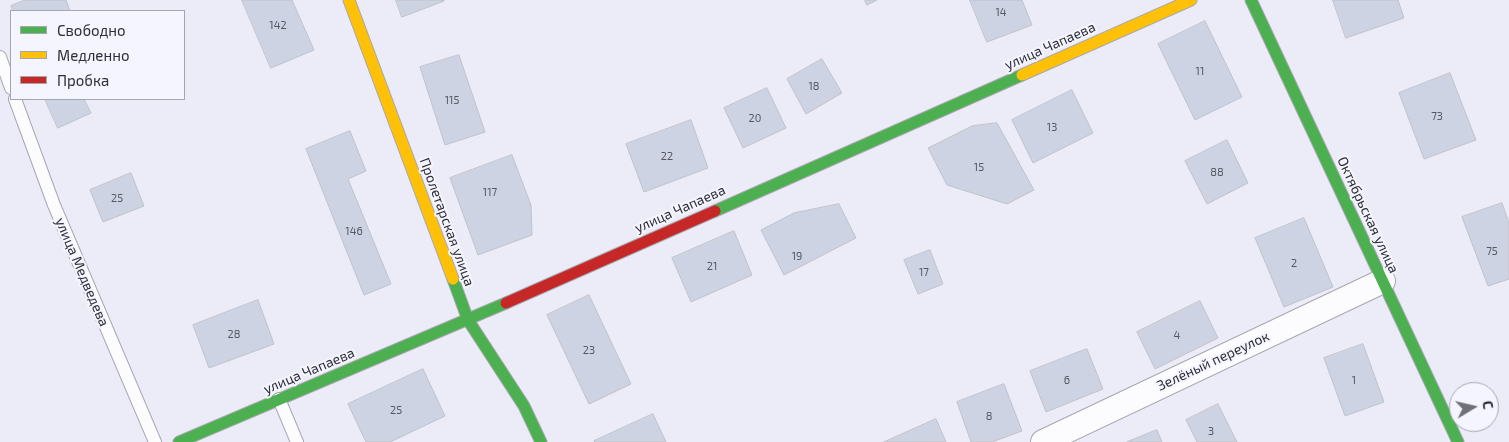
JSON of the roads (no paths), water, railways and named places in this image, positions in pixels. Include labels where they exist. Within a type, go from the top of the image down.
[{"type":"street","name":"Пролетарская улица","points":[[349,0],[468,320],[524,406],[541,442]]},
{"type":"street","name":"улица Чапаева","points":[[179,442],[468,320],[1191,0]]},
{"type":"street","name":"Октябрьская улица","points":[[1251,0],[1458,442]]},
{"type":"street","name":"Зелёный переулок","points":[[1043,442],[1382,281]]},
{"type":"lane","points":[[0,57],[10,85]]},
{"type":"lane","name":"улица Медведева","points":[[15,100],[54,205],[155,442]]},
{"type":"lane","points":[[279,399],[297,442]]}]
